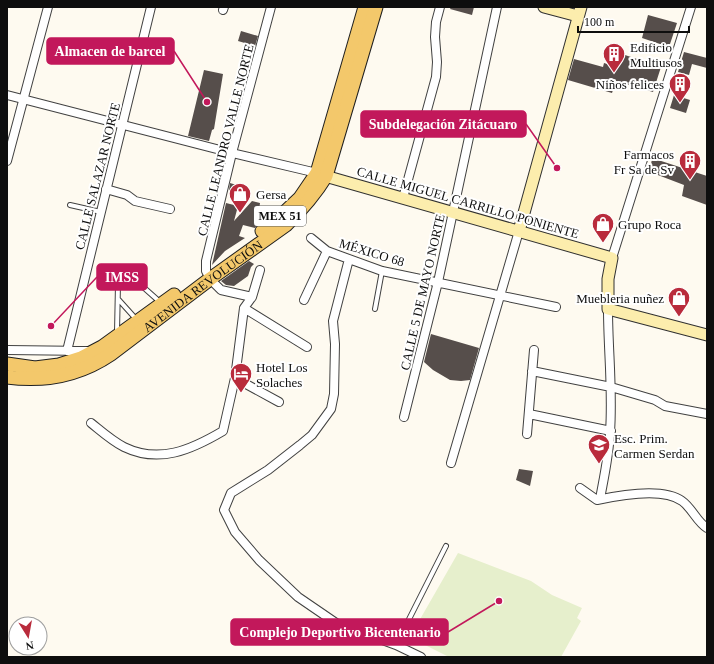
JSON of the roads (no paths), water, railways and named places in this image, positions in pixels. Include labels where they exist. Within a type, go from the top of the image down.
[{"type":"main road","name":"AVENIDA REVOLUCIÓN","points":[[322,175],[365,7]]},
{"type":"main road","name":"AVENIDA REVOLUCIÓN","points":[[7,377],[39,379],[59,376],[79,371],[104,359],[141,325],[208,275],[270,225],[300,198],[322,175],[376,7]]},
{"type":"main road","name":"AVENIDA REVOLUCIÓN","points":[[7,364],[35,368],[52,366],[81,358],[117,336],[141,325]]},
{"type":"street","points":[[7,161],[48,7]]},
{"type":"street","name":"CALLE SALAZAR NORTE","points":[[67,351],[151,7]]},
{"type":"street","name":"CALLE LEANDRO VALLE NORTE","points":[[208,275],[206,261],[232,153],[271,7]]},
{"type":"street","points":[[402,198],[436,77],[438,62],[436,22],[440,7]]},
{"type":"street","name":"CALLE 5 DE MAYO NORTE","points":[[404,417],[438,282],[497,7]]},
{"type":"street","points":[[451,463],[519,231],[580,12],[544,7]]},
{"type":"street","points":[[600,499],[608,457],[610,431],[611,387],[608,279],[612,258],[691,7]]},
{"type":"street","points":[[7,95],[322,175]]},
{"type":"street","name":"CALLE MIGUEL CARRILLO PONIENTE","points":[[322,175],[612,258]]},
{"type":"street","points":[[106,189],[127,195],[135,201],[170,209]]},
{"type":"street","name":"MÉXICO 68","points":[[311,238],[327,251],[382,270],[556,307]]},
{"type":"street","points":[[304,300],[327,251]]},
{"type":"street","points":[[349,259],[332,321],[335,344],[334,394],[331,409],[312,435],[268,470],[231,493],[224,510],[235,532],[259,560],[298,597],[336,623],[396,645],[421,657]]},
{"type":"street","points":[[91,423],[123,447],[147,455],[161,455],[187,449],[223,430],[235,378],[244,308],[252,297],[260,270]]},
{"type":"street","points":[[208,275],[220,290],[252,297]]},
{"type":"street","points":[[244,308],[307,347]]},
{"type":"street","points":[[608,309],[707,335]]},
{"type":"street","points":[[7,350],[94,351]]},
{"type":"street","points":[[527,434],[534,350]]},
{"type":"street","points":[[532,370],[611,387],[655,400],[665,406],[707,414]]},
{"type":"street","points":[[235,378],[279,402]]},
{"type":"street","points":[[529,414],[610,431]]},
{"type":"street","points":[[580,488],[598,500],[639,493],[672,496],[681,500],[690,508],[707,528]]},
{"type":"lane","points":[[70,205],[101,212]]},
{"type":"lane","points":[[374,309],[382,270]]},
{"type":"lane","points":[[117,336],[118,284],[121,280],[127,277],[133,278],[166,307]]},
{"type":"lane","points":[[117,299],[141,325]]},
{"type":"lane","points":[[396,645],[446,546]]},
{"type":"place","name":"Edificio Multiusos","points":[[614,74]]},
{"type":"place","name":"Almacen de barcel","points":[[207,102]]},
{"type":"place","name":"Niños felices","points":[[680,104]]},
{"type":"place","name":"Subdelegación Zitácuaro","points":[[557,168]]},
{"type":"place","name":"Farmacos Fr Sa de Sv","points":[[690,180]]},
{"type":"place","name":"Gersa","points":[[240,214]]},
{"type":"place","name":"Grupo Roca","points":[[603,244]]},
{"type":"place","name":"Muebleria nuñez","points":[[679,318]]},
{"type":"place","name":"IMSS","points":[[51,326]]},
{"type":"place","name":"Hotel Los Solaches","points":[[241,394]]},
{"type":"place","name":"Esc. Prim. Carmen Serdan","points":[[599,464]]},
{"type":"place","name":"Complejo Deportivo Bicentenario","points":[[499,601]]}]
